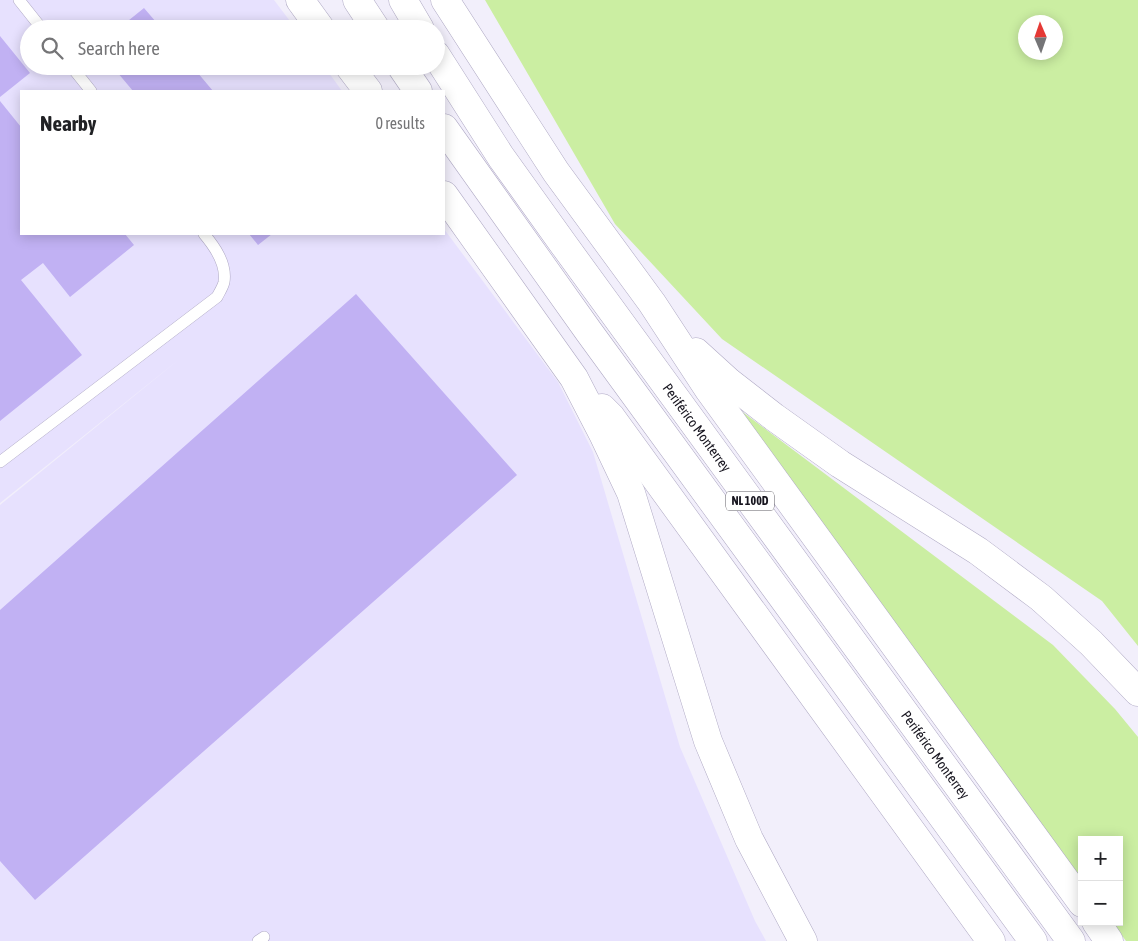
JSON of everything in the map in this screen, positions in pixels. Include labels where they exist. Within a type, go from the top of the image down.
[{"type":"highway","points":[[300,0],[315,20]]},
{"type":"highway","points":[[321,0],[333,20]]},
{"type":"highway","points":[[357,0],[370,20]]},
{"type":"highway","points":[[403,0],[415,20]]},
{"type":"highway","points":[[449,5],[556,172],[652,303],[709,390],[1078,897]]},
{"type":"highway","name":"Periférico Monterrey","points":[[445,69],[501,157],[558,237],[1071,941]]},
{"type":"highway","points":[[356,75],[367,90]]},
{"type":"highway","points":[[367,75],[376,90]]},
{"type":"highway","points":[[407,75],[417,90]]},
{"type":"highway","name":"NL 100D","points":[[445,129],[589,332],[1033,941]]},
{"type":"highway","points":[[445,196],[574,378],[603,434],[631,493],[708,741],[749,839],[803,941]]},
{"type":"highway","points":[[652,303],[676,331],[729,382],[840,464],[978,551],[1040,598],[1090,643],[1138,692]]},
{"type":"highway","points":[[574,378],[611,417],[992,941]]},
{"type":"highway","points":[[1099,926],[1109,941]]},
{"type":"lane","points":[[19,0],[35,20]]},
{"type":"lane","points":[[78,75],[90,90]]},
{"type":"lane","points":[[0,462],[217,297],[224,282],[223,265],[215,247],[205,235]]},
{"type":"shaded area","points":[[0,0],[274,0],[289,20],[20,20],[20,75],[330,75],[341,90],[20,90],[20,235],[445,235],[445,230],[558,382],[593,452],[680,747],[755,921],[766,941],[0,941],[0,505],[182,357],[0,503]]},
{"type":"green space","points":[[485,0],[1138,0],[1138,646],[1102,601],[722,339],[615,224]]},
{"type":"green space","points":[[720,395],[1053,645],[1115,709],[1138,737],[1138,941],[1126,941],[1115,926],[1123,926],[1123,836],[1078,836],[1078,876]]},
{"type":"building","points":[[144,8],[154,20],[129,20]]},
{"type":"building","points":[[0,36],[20,61],[20,75],[28,75],[0,97]]},
{"type":"building","points":[[120,75],[200,75],[212,90],[132,90]]},
{"type":"building","points":[[0,101],[20,126],[20,235],[126,235],[134,245],[70,297],[43,263],[21,280],[82,355],[0,421]]},
{"type":"building","points":[[250,235],[271,235],[258,245]]},
{"type":"building","points":[[356,294],[517,475],[35,900],[0,861],[0,610]]}]
